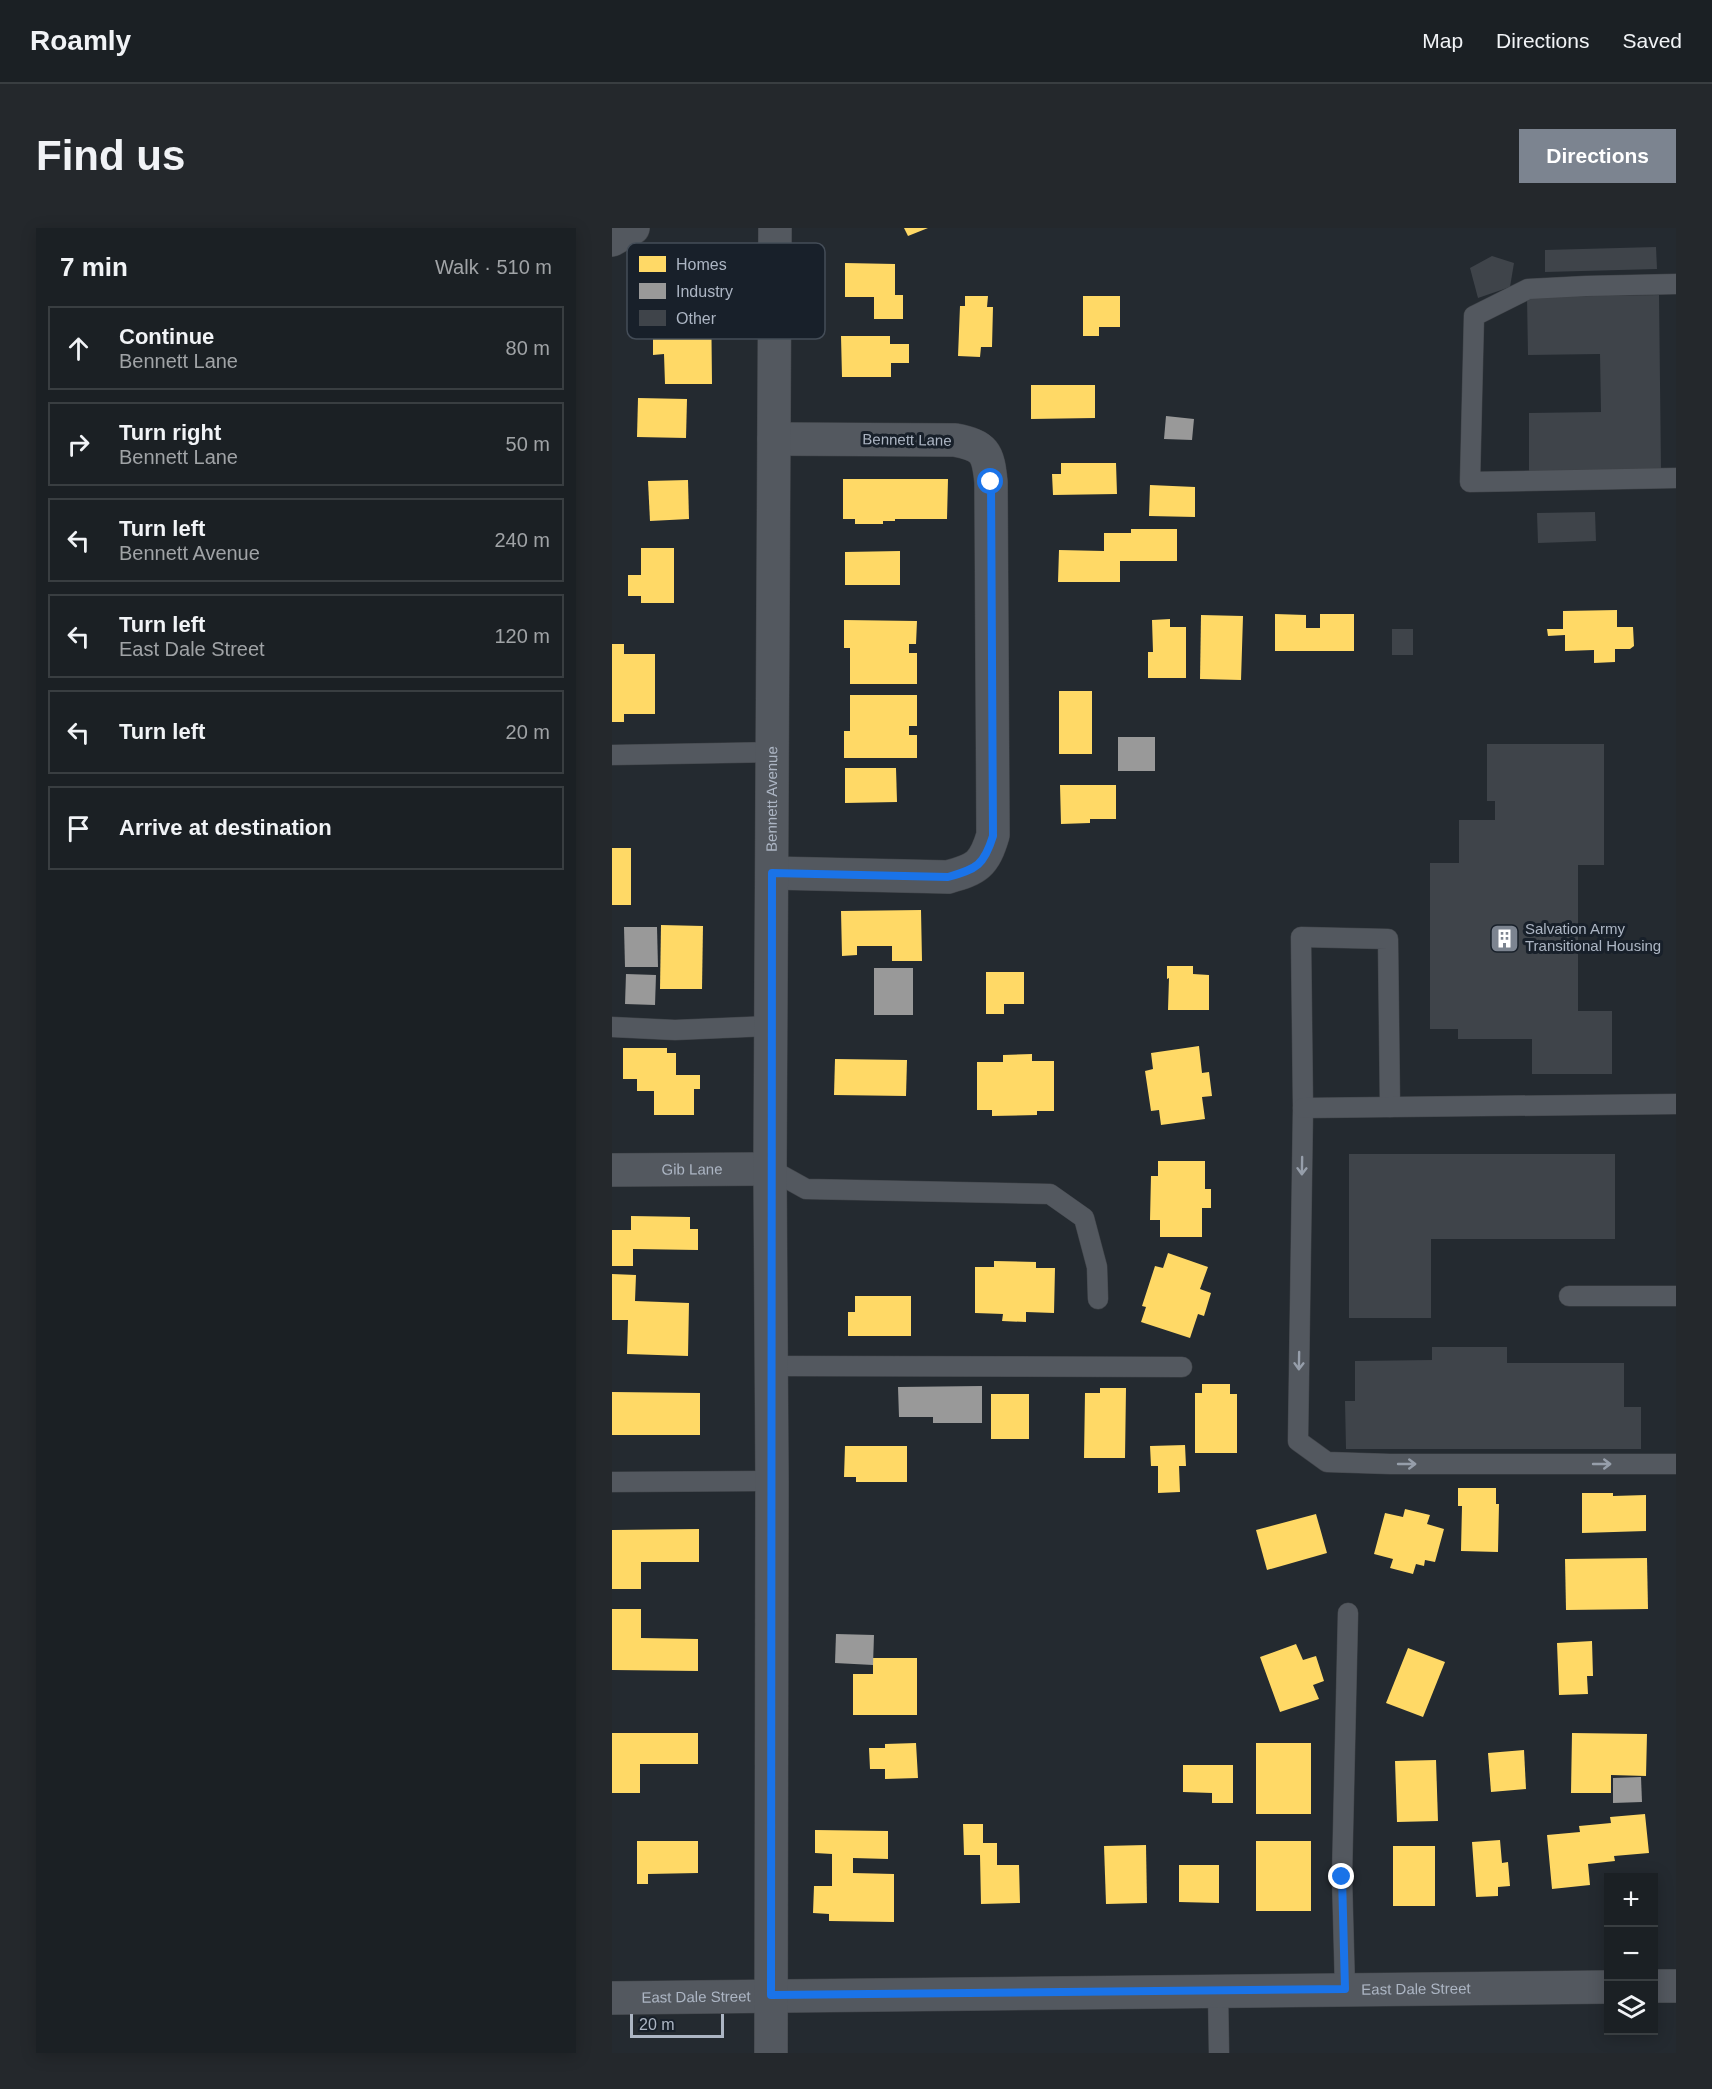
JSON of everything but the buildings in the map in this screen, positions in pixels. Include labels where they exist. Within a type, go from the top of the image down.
[{"type":"street","points":[[612,240],[633,228]]},
{"type":"street","name":"Bennett Avenue","points":[[775,228],[775,243]]},
{"type":"street","name":"Bennett Avenue","points":[[771,2053],[770,1169],[774,339]]},
{"type":"street","name":"Bennett Lane","points":[[772,873],[948,877],[970,871],[987,855],[993,836],[991,482],[988,460],[976,444],[955,440],[774,439]]},
{"type":"street","name":"Gib Lane","points":[[612,1170],[770,1169]]},
{"type":"street","points":[[1658,1986],[1676,1986]]},
{"type":"street","name":"East Dale Street","points":[[612,1998],[1604,1987]]},
{"type":"lane","points":[[1676,284],[1528,289],[1474,316],[1470,482],[1676,478]]},
{"type":"lane","points":[[612,755],[772,752]]},
{"type":"lane","points":[[1390,1107],[1388,939],[1301,937],[1304,1108],[1298,1440],[1327,1462],[1676,1464]]},
{"type":"lane","points":[[612,1027],[675,1030],[771,1026]]},
{"type":"lane","points":[[1304,1108],[1676,1104]]},
{"type":"lane","points":[[770,1169],[806,1189],[1050,1194],[1084,1218],[1097,1267],[1098,1299]]},
{"type":"lane","points":[[1569,1296],[1676,1296]]},
{"type":"lane","points":[[771,1366],[1182,1367]]},
{"type":"lane","points":[[612,1482],[772,1481]]},
{"type":"lane","points":[[1345,1989],[1342,1877],[1348,1613]]},
{"type":"lane","points":[[1218,1991],[1218,2053]]},
{"type":"place","name":"Salvation Army Transitional Housing","points":[[1504,938]]},
{"type":"route","points":[[991,482],[993,836],[987,855],[970,871],[948,877],[772,873],[771,1995],[1345,1989],[1342,1877]]}]
